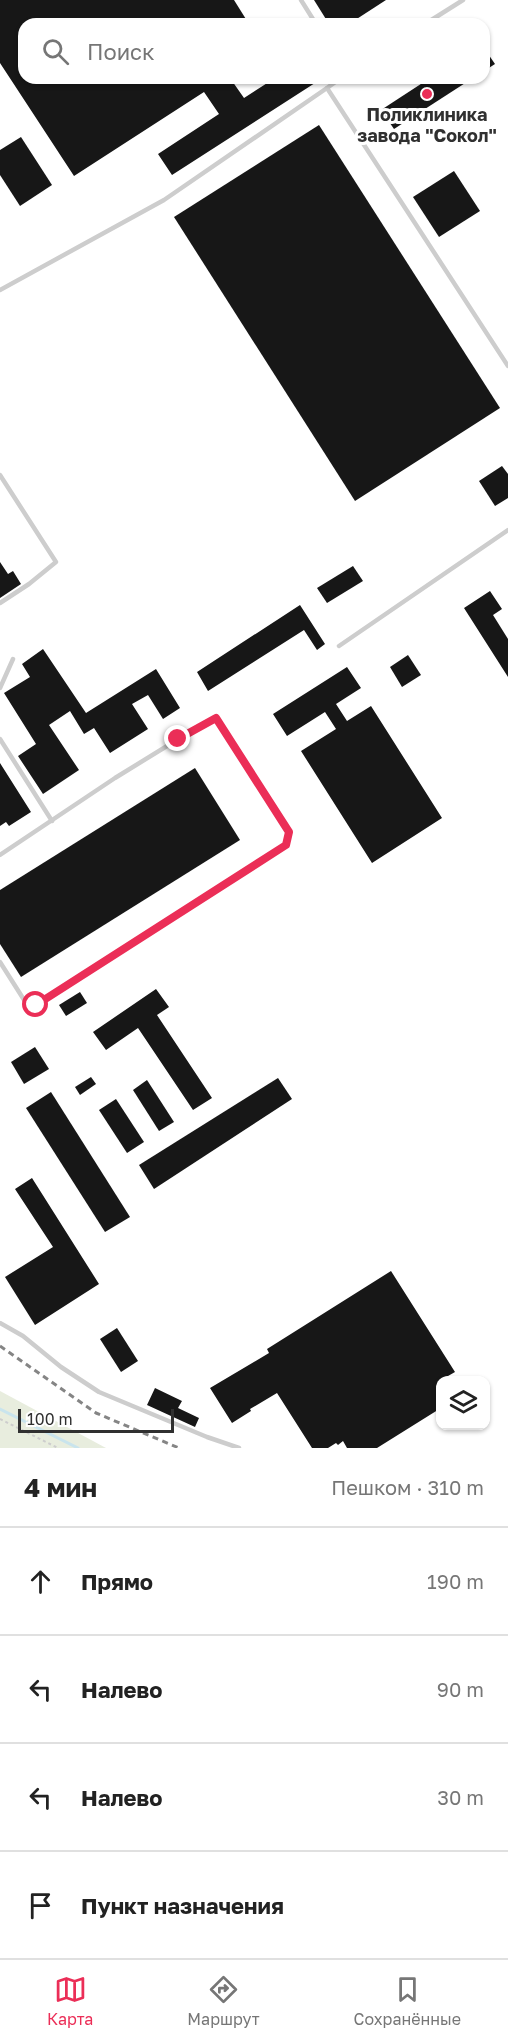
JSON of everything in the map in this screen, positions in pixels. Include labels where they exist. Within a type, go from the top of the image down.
[{"type":"lane","points":[[301,0],[312,18]]},
{"type":"lane","points":[[434,18],[463,0]]},
{"type":"lane","points":[[0,290],[164,200],[333,84]]},
{"type":"lane","points":[[327,88],[508,366]]},
{"type":"lane","points":[[0,475],[56,562],[29,584],[0,603]]},
{"type":"lane","points":[[339,646],[508,530]]},
{"type":"lane","points":[[0,688],[13,659]]},
{"type":"lane","points":[[0,855],[124,772],[216,718],[289,832],[286,845],[36,1005],[26,1003],[0,962]]},
{"type":"lane","points":[[0,739],[52,821]]},
{"type":"lane","points":[[0,1323],[23,1336],[61,1367],[99,1392],[239,1448]]},
{"type":"path","points":[[0,1419],[58,1448]]},
{"type":"shaded area","points":[[0,1391],[106,1448],[0,1448]]},
{"type":"building","points":[[0,0],[234,0],[245,18],[18,18],[18,84],[234,84],[244,98],[266,84],[313,84],[172,175],[158,154],[219,114],[204,92],[74,176],[0,63]]},
{"type":"building","points":[[314,0],[386,0],[358,18],[325,18]]},
{"type":"building","points":[[490,57],[495,64],[490,67]]},
{"type":"building","name":"Поликлиника завода \"Сокол\"","points":[[421,84],[464,84],[394,129],[381,110]]},
{"type":"building","points":[[319,125],[500,408],[355,501],[174,217]]},
{"type":"building","points":[[21,137],[52,185],[20,206],[0,175],[0,150]]},
{"type":"building","points":[[454,171],[480,211],[439,237],[413,197]]},
{"type":"building","points":[[502,466],[508,474],[508,498],[495,506],[479,481]]},
{"type":"building","points":[[0,562],[8,574],[13,571],[21,584],[0,598]]},
{"type":"building","points":[[353,566],[363,581],[327,603],[317,588]]},
{"type":"building","points":[[490,591],[502,609],[493,615],[508,639],[508,677],[464,608]]},
{"type":"building","points":[[300,605],[325,644],[317,650],[304,630],[208,691],[197,672]]},
{"type":"building","points":[[43,649],[86,713],[156,669],[180,708],[163,719],[148,695],[132,704],[148,729],[110,753],[94,728],[84,734],[70,711],[49,725],[79,770],[43,794],[18,756],[36,744],[4,693],[30,677],[22,664]]},
{"type":"building","points":[[408,655],[421,675],[402,687],[390,667]]},
{"type":"building","points":[[347,667],[361,688],[336,704],[347,721],[371,706],[442,818],[372,863],[301,751],[336,729],[325,712],[287,736],[273,714]]},
{"type":"building","points":[[0,763],[31,812],[9,826],[6,822],[0,826]]},
{"type":"building","points":[[195,768],[240,840],[21,977],[0,944],[0,890]]},
{"type":"building","points":[[156,989],[169,1007],[157,1015],[212,1098],[193,1110],[138,1028],[106,1050],[93,1032]]},
{"type":"building","points":[[80,992],[87,1003],[66,1016],[59,1005]]},
{"type":"building","points":[[35,1047],[49,1069],[24,1084],[11,1062]]},
{"type":"building","points":[[91,1077],[96,1084],[80,1095],[75,1087]]},
{"type":"building","points":[[278,1078],[292,1099],[154,1189],[139,1165]]},
{"type":"building","points":[[147,1080],[174,1122],[159,1131],[133,1090]]},
{"type":"building","points":[[51,1092],[130,1217],[105,1232],[26,1108]]},
{"type":"building","points":[[116,1099],[144,1142],[127,1153],[99,1110]]},
{"type":"building","points":[[32,1178],[99,1284],[35,1325],[5,1277],[53,1247],[15,1189]]},
{"type":"building","points":[[391,1271],[455,1372],[448,1376],[436,1376],[436,1411],[377,1448],[347,1448],[343,1441],[328,1448],[312,1448],[277,1393],[232,1423],[210,1388],[269,1353],[267,1349]]},
{"type":"building","points":[[117,1328],[138,1361],[121,1372],[100,1339]]},
{"type":"building","points":[[155,1388],[182,1401],[178,1408],[199,1418],[195,1427],[147,1405]]},
{"type":"waterway","points":[[0,1409],[78,1448]]},
{"type":"railway","points":[[0,1346],[96,1413],[179,1448]]},
{"type":"place","name":"Поликлиника завода \"Сокол\"","points":[[427,94]]},
{"type":"route","points":[[36,1005],[286,845],[289,832],[216,718],[178,739]]}]
